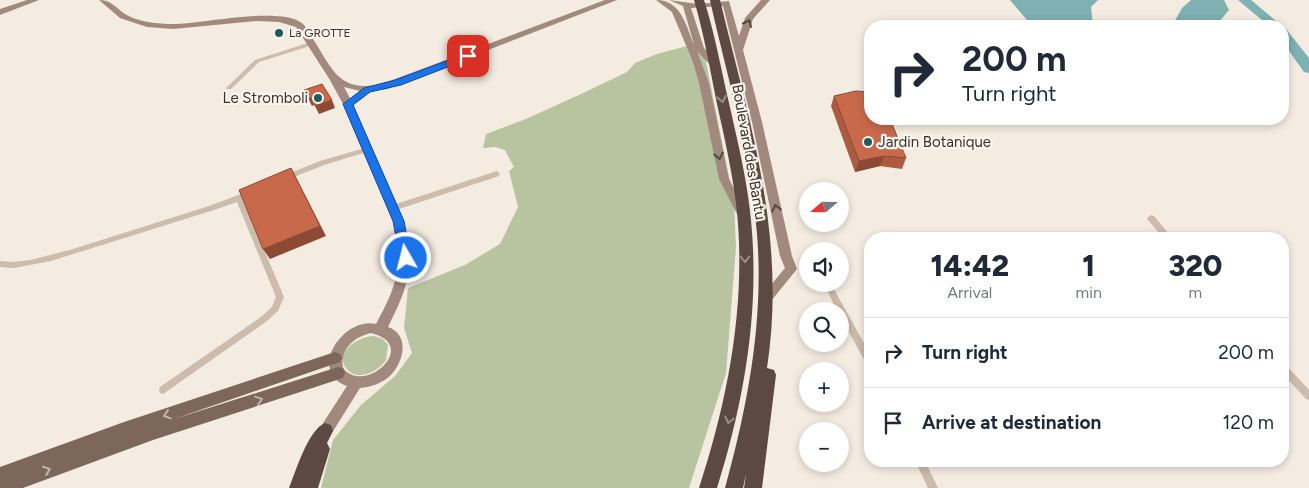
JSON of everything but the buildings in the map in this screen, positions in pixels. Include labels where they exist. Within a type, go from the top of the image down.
[{"type":"highway","name":"Boulevard des Bantu","points":[[708,488],[723,443],[738,367],[745,290],[744,216],[734,153],[715,65],[714,3]]},
{"type":"highway","name":"Boulevard des Bantu","points":[[714,3],[760,199],[766,261],[767,305],[762,357],[751,419],[734,488]]},
{"type":"highway","points":[[753,488],[768,367],[770,331],[767,305]]},
{"type":"highway","points":[[298,488],[315,446],[325,431]]},
{"type":"highway","points":[[309,488],[319,461],[325,431]]},
{"type":"main road","points":[[0,12],[35,0]]},
{"type":"main road","points":[[103,0],[122,16],[150,21],[175,21],[244,13],[276,13],[293,18],[348,104],[393,208],[402,235],[406,269],[399,294],[380,329]]},
{"type":"main road","points":[[334,80],[353,89],[367,90],[405,80],[613,0]]},
{"type":"main road","points":[[660,0],[676,12],[697,62],[704,83],[724,178],[744,216]]},
{"type":"main road","points":[[673,0],[686,4],[714,3],[738,50],[757,122],[786,256],[791,269],[767,305]]},
{"type":"main road","points":[[738,50],[749,18],[766,0]]},
{"type":"main road","points":[[686,4],[700,50],[715,65]]},
{"type":"main road","points":[[348,104],[367,90]]},
{"type":"main road","points":[[371,328],[380,329],[388,331],[397,343],[396,359],[388,370],[375,379],[356,383],[343,378],[337,366],[338,350],[352,335],[371,328]]},
{"type":"main road","points":[[0,475],[124,429],[337,366]]},
{"type":"main road","points":[[2,488],[337,366]]},
{"type":"main road","points":[[325,431],[356,383]]},
{"type":"street","points":[[229,88],[257,61],[311,44]]},
{"type":"street","points":[[276,182],[322,163],[368,149]]},
{"type":"street","points":[[393,208],[497,174]]},
{"type":"street","points":[[0,264],[9,266],[51,258],[239,198],[258,190]]},
{"type":"street","points":[[162,390],[264,318],[275,309],[280,297],[239,198]]},
{"type":"street","points":[[1150,218],[1163,232]]},
{"type":"street","points":[[831,292],[864,351]]},
{"type":"street","points":[[1289,375],[1309,396]]},
{"type":"street","points":[[923,467],[933,488]]},
{"type":"green space","points":[[702,42],[734,202],[736,247],[726,373],[689,488],[321,488],[333,440],[361,405],[395,376],[412,353],[404,328],[408,288],[465,265],[500,244],[518,207],[509,171],[514,167],[505,150],[495,147],[483,148],[486,134],[526,119],[581,94],[627,72],[635,63],[657,54]]},
{"type":"green space","points":[[374,336],[383,339],[388,345],[386,360],[368,374],[356,375],[346,368],[343,356],[346,350],[356,342]]},
{"type":"water","points":[[1010,0],[1098,0],[1091,7],[1092,20],[1027,20]]},
{"type":"water","points":[[1191,0],[1224,0],[1229,10],[1221,20],[1175,20],[1182,8]]},
{"type":"waterway","points":[[1244,0],[1269,20]]},
{"type":"waterway","points":[[1289,41],[1309,69]]},
{"type":"place","name":"La GROTTE","points":[[279,33]]},
{"type":"place","name":"Le Stromboli","points":[[318,98]]},
{"type":"place","name":"Jardin Botanique","points":[[868,142]]},
{"type":"route","points":[[406,258],[398,221],[348,104],[356,96],[367,90],[398,83],[468,56]]}]
